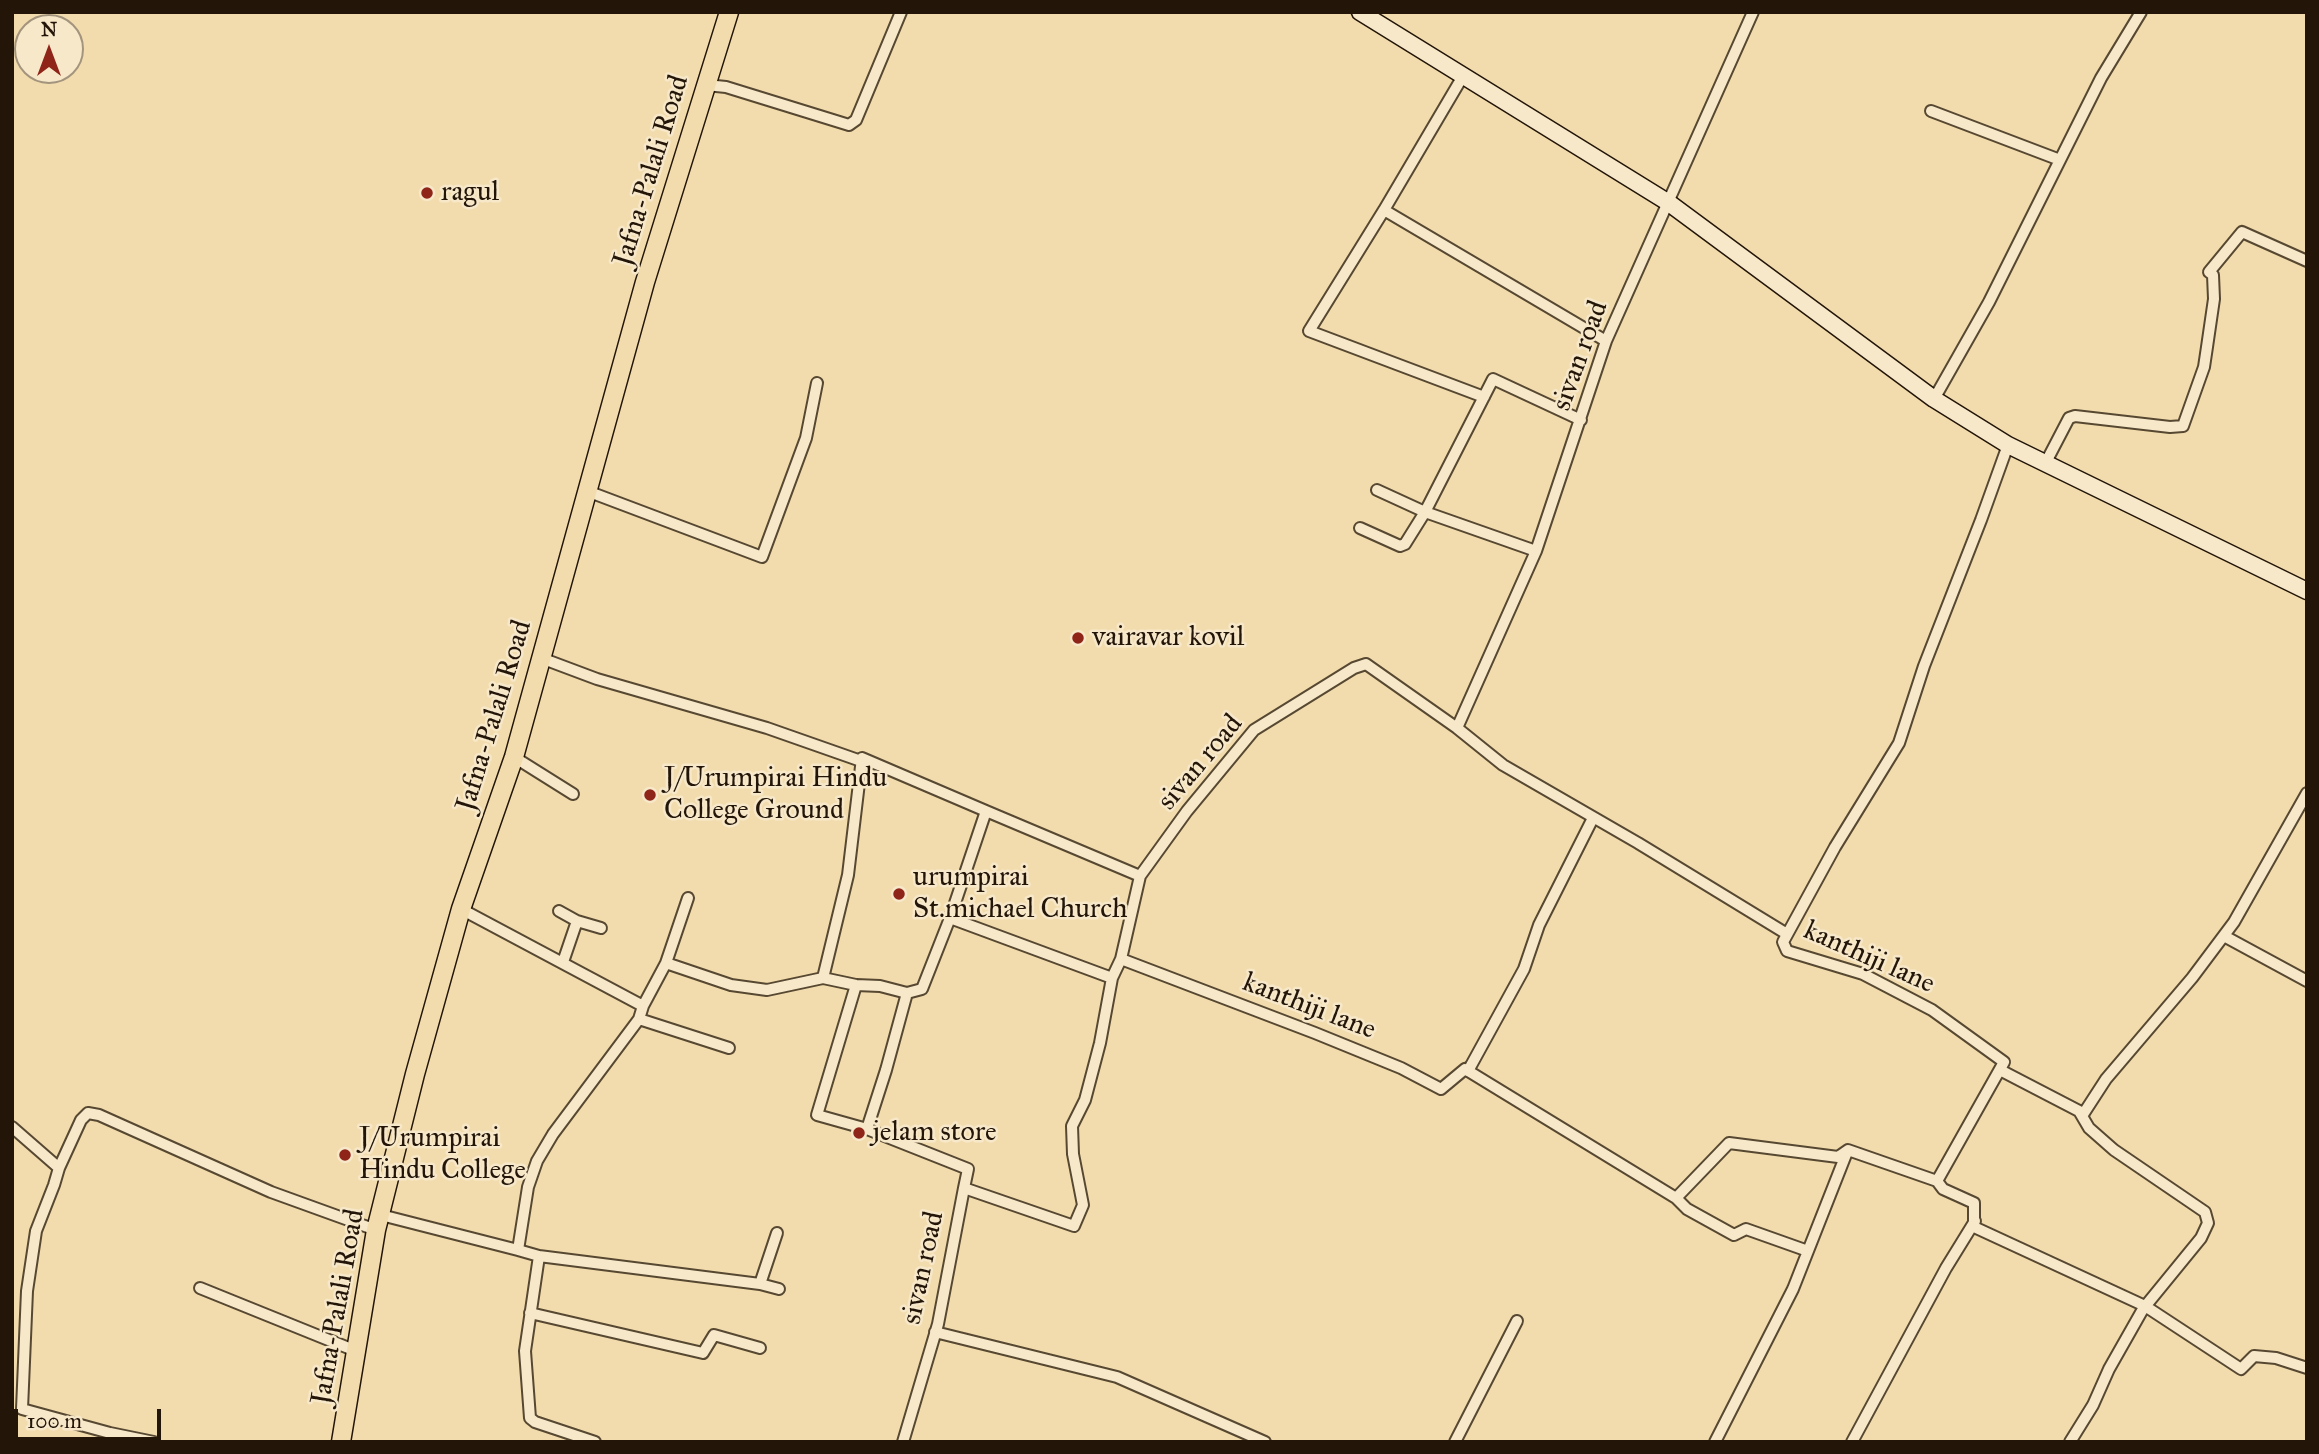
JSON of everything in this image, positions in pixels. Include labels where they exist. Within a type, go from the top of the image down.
[{"type":"main road","name":"Jafna-Palali Road","points":[[341,1442],[379,1222],[415,1074],[461,909],[514,757],[645,282],[729,12]]},
{"type":"street","points":[[706,85],[726,88],[849,125],[856,120],[901,12]]},
{"type":"street","points":[[1360,12],[1670,203],[1934,399],[2008,445],[2307,591]]},
{"type":"street","name":"sivan road","points":[[903,1442],[935,1332],[964,1188],[1074,1226],[1083,1205],[1073,1154],[1072,1126],[1085,1100],[1100,1043],[1112,978],[1121,959],[1140,876],[1187,811],[1254,730],[1354,668],[1366,664],[1457,728],[1536,551],[1606,341],[1670,203],[1753,12]]},
{"type":"street","points":[[1934,399],[1989,302],[2101,78],[2141,12]]},
{"type":"street","points":[[1463,76],[1384,211],[1309,331],[1484,397]]},
{"type":"street","points":[[1931,111],[2060,160]]},
{"type":"street","points":[[1384,211],[1606,341]]},
{"type":"street","points":[[2045,464],[2069,418],[2075,416],[2171,428],[2183,426],[2204,367],[2214,299],[2213,275],[2209,272],[2242,232],[2307,261]]},
{"type":"street","points":[[1360,528],[1400,546],[1405,544],[1425,512],[1493,379],[1581,420]]},
{"type":"street","points":[[587,491],[762,556],[806,438],[817,383]]},
{"type":"street","name":"kanthiji lane","points":[[2000,1070],[2004,1062],[1932,1010],[1863,974],[1787,951],[1783,942],[1835,846],[1899,743],[1924,666],[1982,520],[2008,445]]},
{"type":"street","points":[[1377,490],[1425,512],[1536,551]]},
{"type":"street","points":[[541,658],[597,680],[767,728],[861,761],[862,758],[1140,876]]},
{"type":"street","points":[[1457,728],[1503,765],[1787,934]]},
{"type":"street","points":[[514,757],[573,794]]},
{"type":"street","points":[[823,978],[848,875],[861,761]]},
{"type":"street","points":[[2082,1116],[2106,1079],[2192,978],[2234,922],[2307,793]]},
{"type":"street","points":[[666,963],[731,985],[767,990],[823,978],[856,985],[880,986],[907,993],[922,989],[950,918],[986,811]]},
{"type":"street","points":[[1593,818],[1539,925],[1524,970],[1468,1070],[1676,1198],[1688,1209],[1734,1235],[1746,1228],[1808,1251]]},
{"type":"street","points":[[517,1250],[528,1187],[537,1161],[553,1134],[639,1019],[666,963],[688,898]]},
{"type":"street","points":[[461,909],[643,1006]]},
{"type":"street","points":[[559,911],[577,921],[601,929]]},
{"type":"street","points":[[950,918],[1112,978]]},
{"type":"street","points":[[563,962],[577,921]]},
{"type":"street","points":[[2224,936],[2307,981]]},
{"type":"street","name":"kanthiji lane","points":[[1121,959],[1401,1068],[1441,1089],[1465,1069],[1468,1070]]},
{"type":"street","points":[[856,985],[817,1115],[867,1129],[968,1169],[964,1188]]},
{"type":"street","points":[[867,1129],[907,993]]},
{"type":"street","points":[[639,1019],[729,1048]]},
{"type":"street","points":[[1937,1181],[2000,1070],[2079,1111],[2089,1128],[2114,1150],[2205,1212],[2208,1223],[2201,1238],[2146,1306],[2070,1442]]},
{"type":"street","points":[[154,1442],[22,1409],[27,1291],[36,1231],[80,1120],[88,1113],[99,1115],[271,1192],[379,1222],[540,1256],[760,1284],[779,1290]]},
{"type":"street","points":[[12,1127],[59,1168]]},
{"type":"street","points":[[1676,1198],[1729,1143],[1838,1157],[1848,1150]]},
{"type":"street","points":[[1848,1150],[1937,1181],[1943,1189],[1974,1203],[1974,1227],[2146,1306],[2241,1369],[2254,1356],[2276,1358],[2307,1368]]},
{"type":"street","points":[[1715,1442],[1793,1289],[1848,1150]]},
{"type":"street","points":[[1852,1442],[1953,1256],[1975,1221]]},
{"type":"street","points":[[760,1284],[777,1233]]},
{"type":"street","points":[[540,1256],[525,1351],[530,1418],[595,1442]]},
{"type":"street","points":[[200,1288],[356,1351]]},
{"type":"street","points":[[530,1313],[703,1353],[714,1335],[760,1348]]},
{"type":"street","points":[[1455,1442],[1517,1321]]},
{"type":"street","points":[[935,1332],[1117,1377],[1265,1442]]},
{"type":"place","name":"ragul","points":[[427,193]]},
{"type":"place","name":"vairavar kovil","points":[[1078,638]]},
{"type":"place","name":"J/Urumpirai Hindu College Ground","points":[[650,795]]},
{"type":"place","name":"urumpirai St.michael Church","points":[[899,894]]},
{"type":"place","name":"jelam store","points":[[859,1133]]},
{"type":"place","name":"J/Urumpirai Hindu College","points":[[345,1155]]}]
